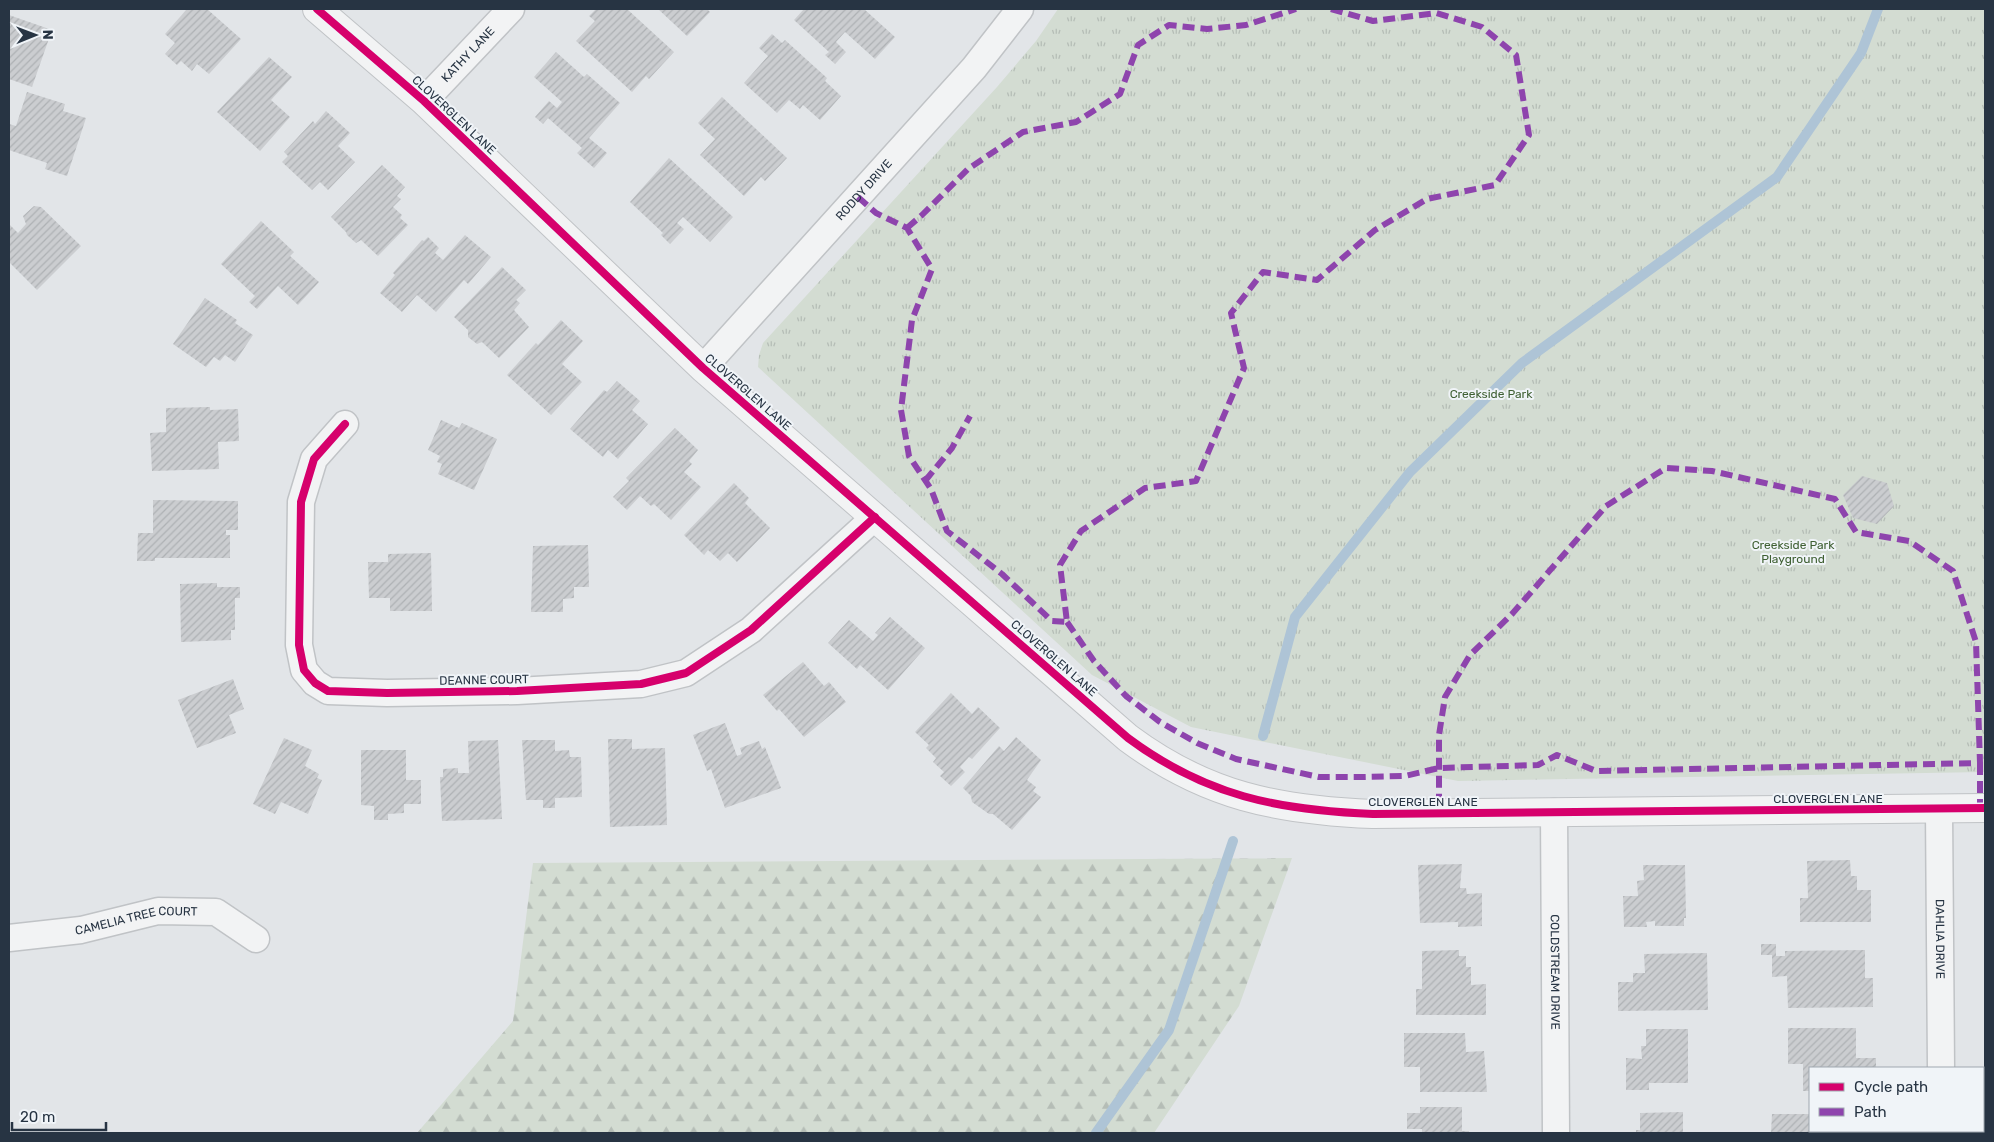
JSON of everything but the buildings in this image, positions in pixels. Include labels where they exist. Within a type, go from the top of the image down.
[{"type":"street","name":"CLOVERGLEN LANE","points":[[317,9],[424,101],[703,368],[1128,738],[1152,756],[1205,784],[1260,802],[1314,810],[1373,814],[1939,810],[1985,808]]},
{"type":"street","name":"KATHY LANE","points":[[424,101],[511,9]]},
{"type":"street","name":"RODDY DRIVE","points":[[703,368],[974,68],[1020,9]]},
{"type":"street","name":"DEANNE COURT","points":[[345,424],[314,458],[301,502],[299,645],[304,670],[315,682],[328,691],[387,693],[517,691],[641,684],[686,673],[752,630],[875,517]]},
{"type":"street","name":"DAHLIA DRIVE","points":[[1939,810],[1941,1067]]},
{"type":"street","name":"COLDSTREAM DRIVE","points":[[1554,812],[1556,1133]]},
{"type":"street","name":"CAMELIA TREE COURT","points":[[9,938],[81,930],[158,911],[216,912],[256,939]]},
{"type":"green space","name":"Creekside Park","points":[[1058,9],[1985,9],[1985,772],[1458,781],[1191,727],[1092,675],[758,367],[763,343],[997,87],[1036,41]]},
{"type":"green space","points":[[1292,858],[1239,1006],[1154,1133],[417,1133],[513,1021],[533,863]]},
{"type":"waterway","points":[[1263,736],[1295,617],[1410,472],[1522,363],[1777,177],[1861,53],[1878,9]]},
{"type":"waterway","points":[[1096,1133],[1169,1030],[1233,841]]},
{"type":"marked path","points":[[907,228],[968,169],[1023,132],[1076,122],[1120,94],[1138,45],[1169,25],[1207,29],[1246,25],[1296,9]]},
{"type":"marked path","points":[[858,197],[876,213],[907,228],[932,269],[912,320],[901,410],[909,456],[931,489],[947,531],[1002,574],[1052,621],[1067,622],[1060,565],[1081,531],[1145,488],[1196,481],[1244,368],[1231,313],[1263,272],[1317,280],[1375,230],[1427,199],[1495,185],[1529,135],[1516,55],[1482,27],[1436,13],[1373,21],[1331,9]]},
{"type":"marked path","points":[[925,481],[952,448],[970,416]]},
{"type":"marked path","points":[[1067,622],[1094,661],[1126,696],[1160,722],[1197,743],[1236,759],[1319,777],[1405,776],[1439,768],[1538,765],[1557,755],[1596,771],[1980,763],[1976,642],[1953,571],[1909,541],[1856,532],[1835,499],[1712,471],[1666,468],[1606,506],[1512,614],[1470,655],[1445,697],[1439,735],[1439,813]]},
{"type":"marked path","points":[[1980,763],[1980,808]]},
{"type":"cycle path","points":[[317,9],[424,101],[703,368],[1128,738],[1157,758],[1186,774],[1244,796],[1274,803],[1305,809],[1373,814],[1985,808]]},
{"type":"cycle path","points":[[345,424],[314,459],[301,502],[299,645],[304,670],[315,683],[328,691],[387,693],[517,691],[641,684],[686,673],[751,630],[875,517]]},
{"type":"park label","name":"Creekside Park Playground","points":[[1793,552]]}]
